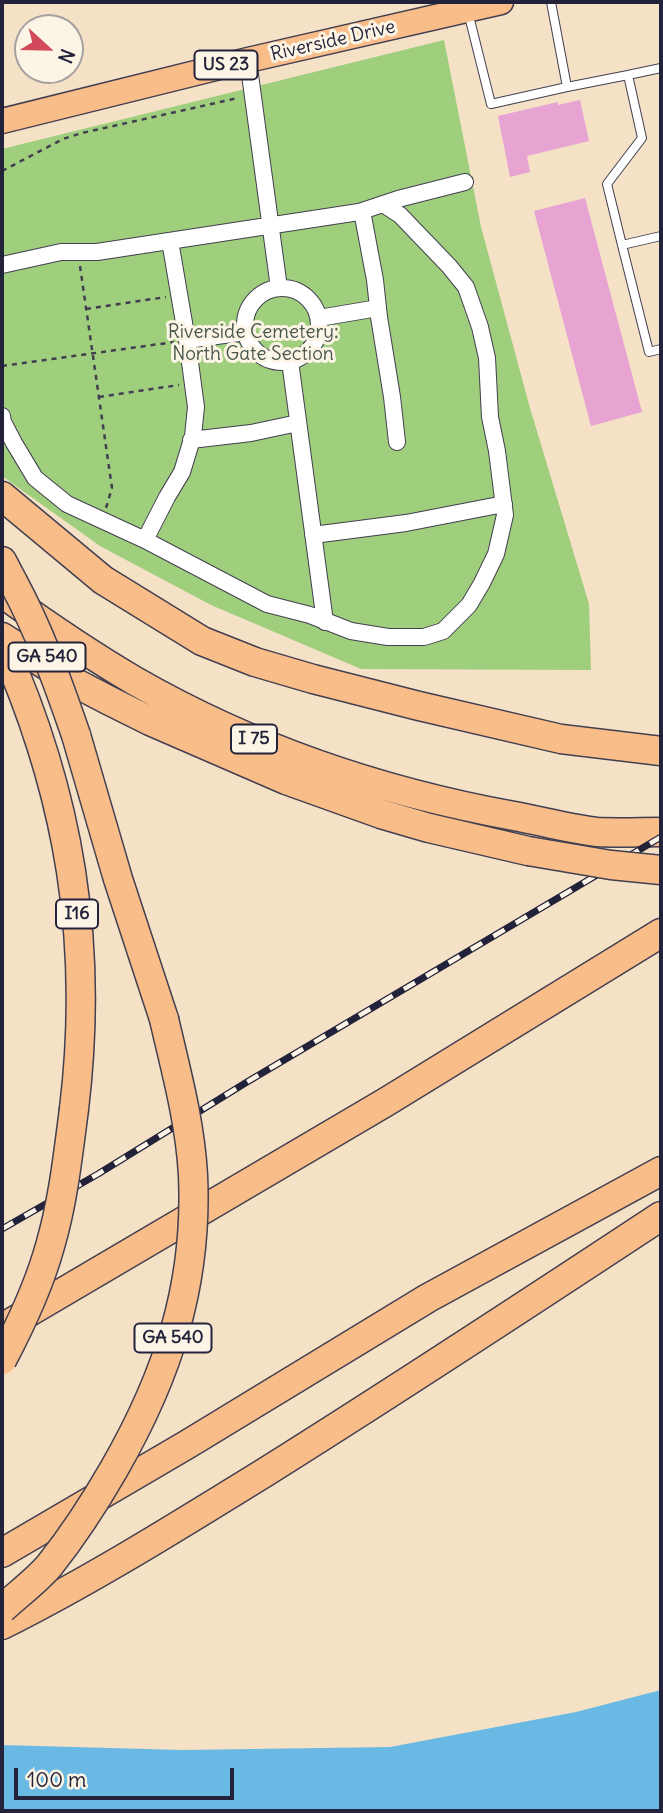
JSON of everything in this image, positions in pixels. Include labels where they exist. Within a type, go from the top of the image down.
[{"type":"highway","points":[[2,496],[103,580],[202,641],[255,663],[561,740],[661,751]]},
{"type":"highway","name":"GA 540","points":[[2,1609],[47,1567],[94,1504],[143,1416],[163,1369],[183,1300],[192,1240],[193,1176],[186,1112],[164,1019],[118,880],[76,735],[23,599],[6,579]]},
{"type":"highway","name":"I 75","points":[[6,579],[92,655],[137,682],[279,750],[430,799],[596,831],[661,832]]},
{"type":"highway","name":"I 75","points":[[2,637],[66,678],[150,721],[286,780],[381,814],[528,851],[661,870]]},
{"type":"highway","name":"I16","points":[[2,643],[34,724],[58,801],[78,918],[81,969],[81,1034],[74,1109],[58,1213],[50,1248],[30,1302],[2,1360]]},
{"type":"highway","points":[[2,1328],[386,1102],[661,933]]},
{"type":"highway","points":[[2,1553],[428,1298],[661,1171]]},
{"type":"highway","points":[[2,1625],[48,1602],[152,1542],[369,1407],[661,1216]]},
{"type":"main road","name":"Riverside Drive","points":[[2,121],[248,60],[501,2]]},
{"type":"street","points":[[248,60],[279,288]]},
{"type":"street","points":[[2,265],[61,252],[97,252],[362,211],[465,182]]},
{"type":"street","points":[[2,416],[2,422],[35,478],[67,504],[145,540],[267,604],[310,615],[351,631],[388,637],[424,637],[443,631],[469,605],[482,583],[496,554],[505,515],[490,417],[486,358],[480,327],[466,287],[400,215],[383,204]]},
{"type":"street","points":[[362,211],[375,280],[397,442]]},
{"type":"street","points":[[145,540],[182,472],[196,407],[170,241]]},
{"type":"street","points":[[279,288],[290,289],[309,299],[319,318],[316,340],[301,357],[290,361],[267,359],[250,343],[246,332],[246,320],[257,298],[267,291],[279,288]]},
{"type":"street","points":[[319,318],[378,308]]},
{"type":"street","points":[[187,340],[246,332]]},
{"type":"street","points":[[290,361],[325,622]]},
{"type":"street","points":[[191,440],[251,433],[298,422]]},
{"type":"street","points":[[313,535],[406,523],[504,504]]},
{"type":"lane","points":[[551,2],[567,87]]},
{"type":"lane","points":[[467,9],[491,104],[661,68]]},
{"type":"lane","points":[[628,75],[642,138],[607,184],[649,352],[661,349]]},
{"type":"lane","points":[[622,245],[661,236]]},
{"type":"path","points":[[2,171],[63,139],[82,133],[253,95]]},
{"type":"path","points":[[78,252],[112,488],[107,508],[99,518]]},
{"type":"path","points":[[86,309],[180,295]]},
{"type":"path","points":[[2,366],[187,340]]},
{"type":"path","points":[[99,397],[193,383]]},
{"type":"green space","name":"Riverside Cemetery: North Gate Section","points":[[444,40],[481,227],[530,408],[589,604],[591,670],[361,669],[211,605],[100,546],[2,476],[2,149]]},
{"type":"water","points":[[661,1690],[661,1811],[2,1811],[2,1745],[182,1750],[390,1747],[576,1712]]},
{"type":"building","points":[[580,100],[589,141],[527,156],[530,172],[510,177],[498,116],[558,102],[558,105]]},
{"type":"building","points":[[585,198],[642,412],[591,426],[534,211]]},
{"type":"railway","points":[[2,1229],[661,837]]}]
